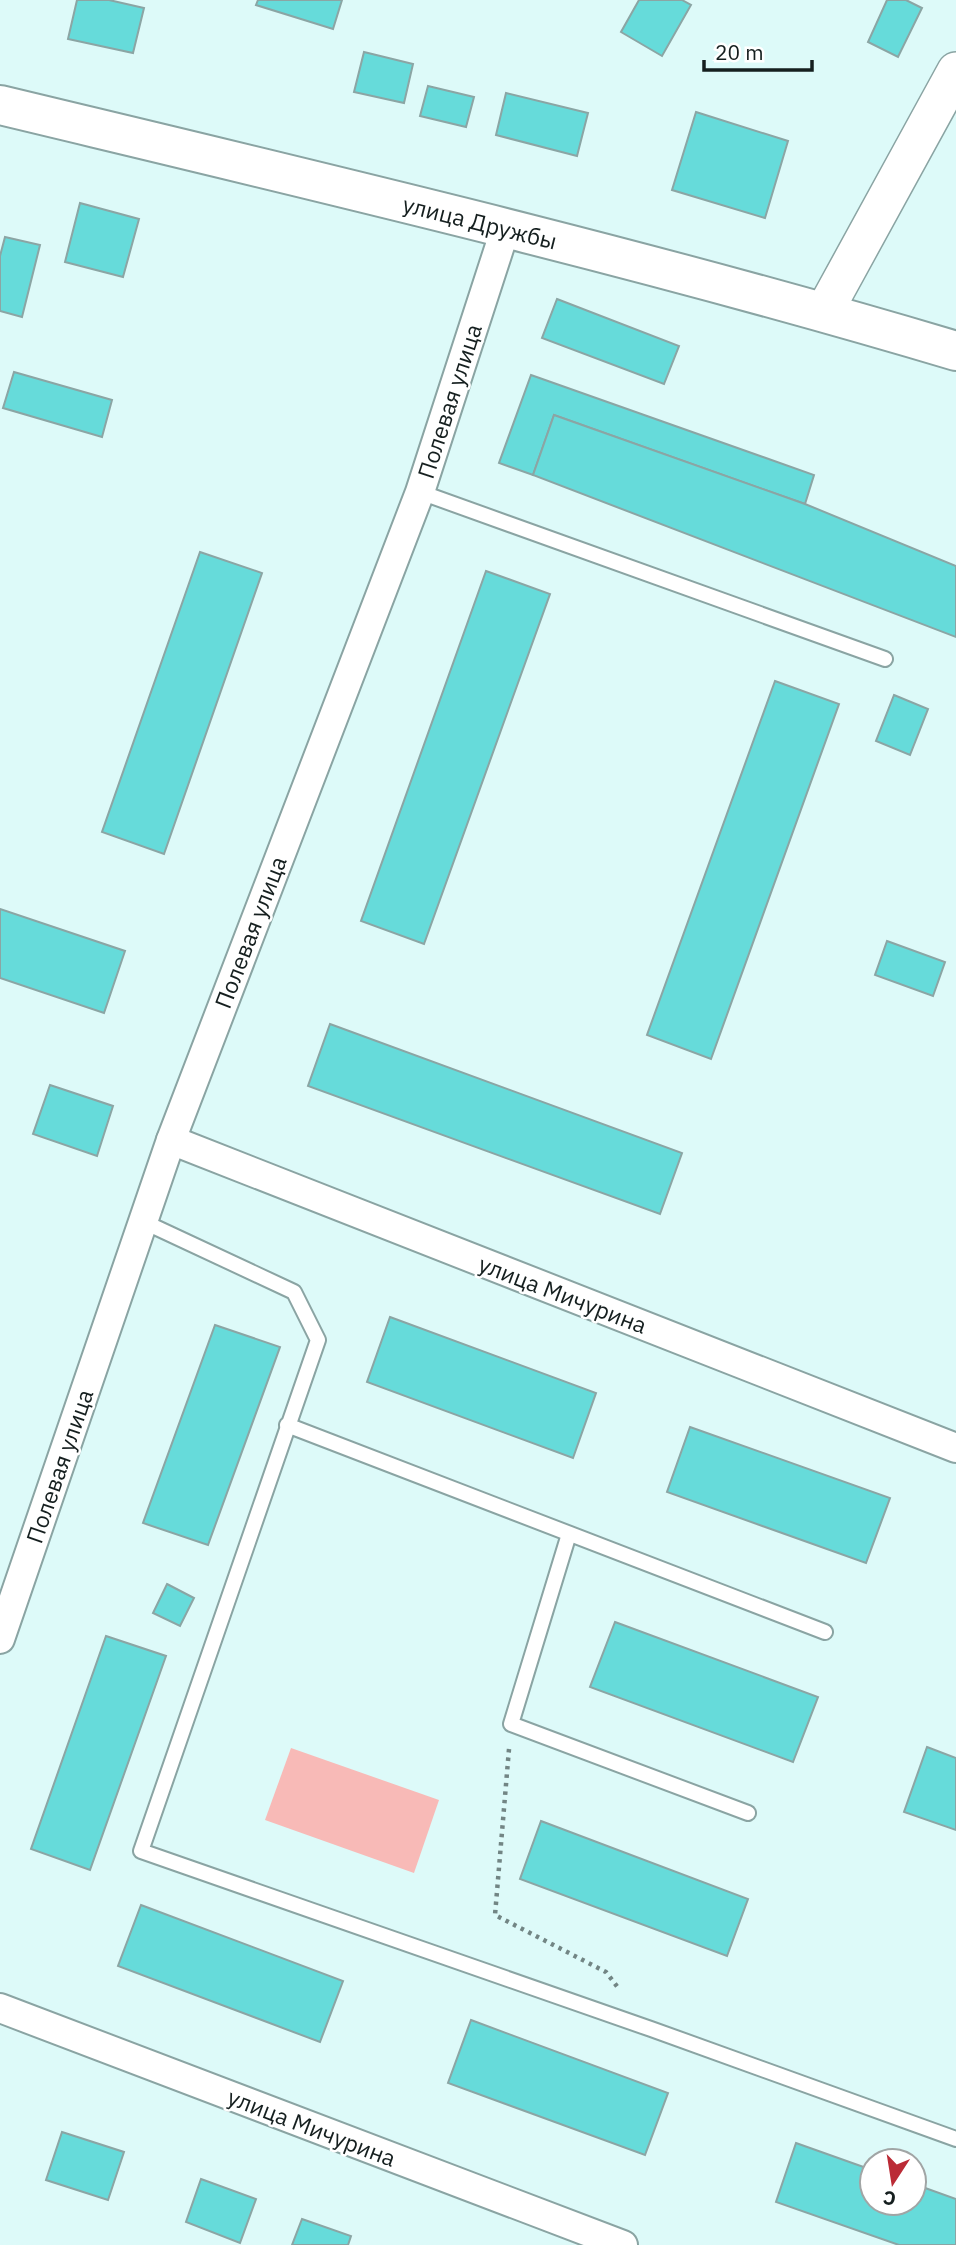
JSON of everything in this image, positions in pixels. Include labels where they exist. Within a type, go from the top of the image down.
[{"type":"main road","name":"улица Дружбы","points":[[0,104],[506,228],[824,312],[956,351]]},
{"type":"street","points":[[824,312],[947,107],[956,71]]},
{"type":"street","name":"Полевая улица","points":[[0,1639],[171,1140],[420,492],[506,228]]},
{"type":"street","name":"улица Мичурина","points":[[171,1140],[956,1448]]},
{"type":"street","name":"улица Мичурина","points":[[0,2008],[623,2245]]},
{"type":"lane","points":[[420,492],[885,659]]},
{"type":"lane","points":[[142,1221],[294,1292],[318,1340],[141,1851],[956,2139]]},
{"type":"lane","points":[[287,1425],[825,1632]]},
{"type":"lane","points":[[569,1534],[512,1724],[748,1813]]},
{"type":"path","points":[[512,1724],[495,1915],[606,1972],[651,2029]]},
{"type":"shaded area","points":[[291,1748],[439,1800],[414,1873],[265,1820]]},
{"type":"building","points":[[77,0],[109,0],[144,8],[133,53],[68,39]]},
{"type":"building","points":[[258,0],[342,0],[333,29],[256,5]]},
{"type":"building","points":[[639,0],[682,0],[691,5],[662,56],[621,32]]},
{"type":"building","points":[[887,0],[906,0],[922,8],[898,57],[868,42]]},
{"type":"building","points":[[364,52],[413,64],[404,103],[354,92]]},
{"type":"building","points":[[428,86],[474,97],[466,127],[420,116]]},
{"type":"building","points":[[506,93],[588,113],[577,156],[496,135]]},
{"type":"building","points":[[696,112],[788,141],[765,218],[672,190]]},
{"type":"building","points":[[80,203],[139,219],[123,277],[65,262]]},
{"type":"building","points":[[5,237],[40,245],[22,317],[0,311],[0,256]]},
{"type":"building","points":[[557,299],[679,346],[664,384],[542,338]]},
{"type":"building","points":[[14,372],[112,400],[102,437],[3,408]]},
{"type":"building","points":[[531,375],[814,475],[805,504],[554,415],[533,475],[499,463]]},
{"type":"building","points":[[554,415],[805,504],[956,566],[956,637],[533,475]]},
{"type":"building","points":[[200,552],[262,573],[164,854],[102,832]]},
{"type":"building","points":[[486,571],[550,594],[424,944],[361,921]]},
{"type":"building","points":[[775,681],[839,704],[711,1059],[647,1035]]},
{"type":"building","points":[[894,695],[928,709],[910,755],[876,741]]},
{"type":"building","points":[[0,909],[125,951],[104,1013],[0,978]]},
{"type":"building","points":[[887,941],[945,962],[933,996],[875,975]]},
{"type":"building","points":[[330,1024],[682,1153],[660,1214],[308,1086]]},
{"type":"building","points":[[50,1085],[113,1106],[97,1156],[33,1134]]},
{"type":"building","points":[[390,1317],[596,1393],[573,1458],[367,1382]]},
{"type":"building","points":[[215,1325],[280,1347],[208,1545],[143,1523]]},
{"type":"building","points":[[690,1427],[890,1498],[866,1563],[667,1492]]},
{"type":"building","points":[[167,1584],[194,1598],[180,1626],[153,1613]]},
{"type":"building","points":[[615,1622],[818,1697],[793,1762],[590,1687]]},
{"type":"building","points":[[106,1636],[166,1656],[90,1870],[31,1849]]},
{"type":"building","points":[[927,1747],[956,1758],[956,1830],[904,1812]]},
{"type":"building","points":[[541,1821],[748,1899],[727,1956],[520,1879]]},
{"type":"building","points":[[141,1905],[343,1981],[320,2042],[118,1966]]},
{"type":"building","points":[[471,2020],[668,2093],[645,2155],[448,2083]]},
{"type":"building","points":[[62,2132],[124,2152],[108,2200],[46,2180]]},
{"type":"building","points":[[796,2143],[858,2165],[858,2217],[928,2217],[928,2189],[956,2199],[956,2245],[899,2245],[776,2202]]},
{"type":"building","points":[[201,2179],[256,2199],[240,2243],[186,2222]]},
{"type":"building","points":[[302,2219],[351,2236],[348,2245],[292,2245]]}]
